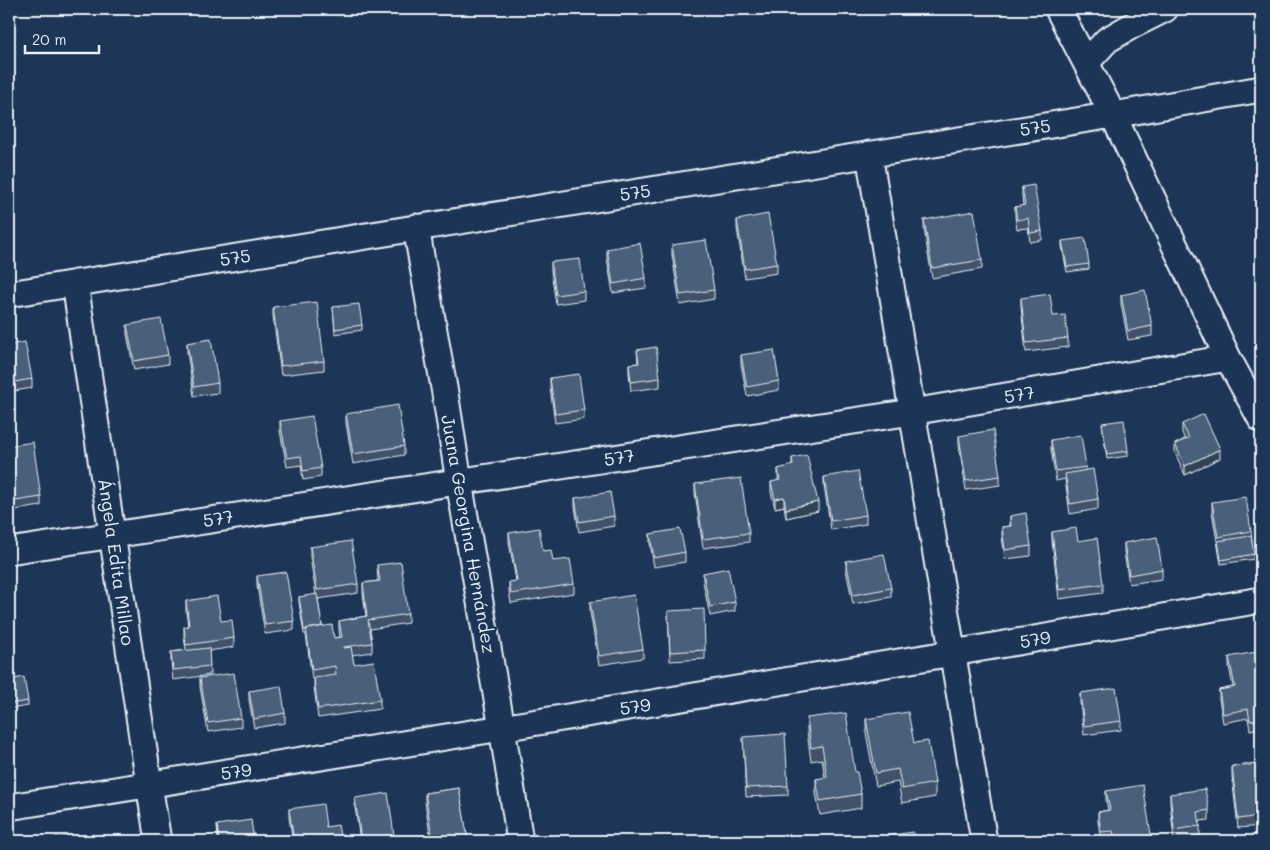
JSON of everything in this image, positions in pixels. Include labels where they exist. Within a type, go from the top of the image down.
[{"type":"street","points":[[1058,9],[1113,115],[1228,358],[1261,419]]},
{"type":"street","points":[[1086,63],[1107,40],[1164,9]]},
{"type":"street","name":"575","points":[[9,294],[1113,115],[1261,89]]},
{"type":"street","points":[[869,154],[984,841]]},
{"type":"street","name":"Juana Georgina Hernández","points":[[416,227],[520,841]]},
{"type":"street","name":"Ángela Edita Millao","points":[[75,283],[158,841]]},
{"type":"street","name":"577","points":[[9,551],[912,412],[1228,358]]},
{"type":"street","name":"579","points":[[9,808],[502,728],[1261,600]]},
{"type":"building","points":[[1034,185],[1042,231],[1030,233],[1028,218],[1017,220],[1015,207],[1025,205],[1022,187]]},
{"type":"building","points":[[974,211],[982,260],[932,268],[924,220]]},
{"type":"building","points":[[768,214],[777,264],[745,269],[737,220]]},
{"type":"building","points":[[1085,238],[1089,264],[1067,267],[1062,241]]},
{"type":"building","points":[[706,240],[714,290],[680,295],[672,245]]},
{"type":"building","points":[[640,243],[646,278],[613,284],[607,249]]},
{"type":"building","points":[[580,259],[584,291],[556,295],[551,262]]},
{"type":"building","points":[[1145,290],[1152,326],[1128,331],[1121,295]]},
{"type":"building","points":[[1050,294],[1053,316],[1065,315],[1068,338],[1026,343],[1021,298]]},
{"type":"building","points":[[317,302],[324,361],[281,366],[273,307]]},
{"type":"building","points":[[359,304],[362,325],[335,329],[333,307]]},
{"type":"building","points":[[161,319],[168,355],[134,361],[127,325]]},
{"type":"building","points":[[211,339],[218,383],[194,387],[187,343]]},
{"type":"building","points":[[25,342],[32,379],[9,383],[9,345]]},
{"type":"building","points":[[656,347],[660,378],[631,382],[629,364],[639,363],[637,350]]},
{"type":"building","points":[[774,350],[779,381],[747,387],[741,355]]},
{"type":"building","points":[[579,374],[584,410],[555,414],[550,378]]},
{"type":"building","points":[[398,405],[404,446],[353,454],[346,414]]},
{"type":"building","points":[[1204,414],[1220,449],[1185,466],[1175,444],[1189,438],[1182,424]]},
{"type":"building","points":[[312,416],[321,468],[303,471],[301,456],[287,458],[280,421]]},
{"type":"building","points":[[1124,420],[1128,451],[1107,454],[1102,423]]},
{"type":"building","points":[[993,430],[1000,476],[966,481],[959,436]]},
{"type":"building","points":[[1081,435],[1086,467],[1056,471],[1051,440]]},
{"type":"building","points":[[33,442],[41,497],[9,502],[9,446]]},
{"type":"building","points":[[807,455],[818,502],[786,509],[784,497],[775,499],[771,482],[780,480],[778,469],[793,465],[792,458]]},
{"type":"building","points":[[1093,469],[1098,499],[1070,504],[1065,474]]},
{"type":"building","points":[[858,471],[866,515],[831,521],[824,477]]},
{"type":"building","points":[[741,478],[749,533],[703,539],[695,484]]},
{"type":"building","points":[[610,492],[614,516],[579,522],[575,498]]},
{"type":"building","points":[[1246,497],[1251,531],[1218,537],[1212,502]]},
{"type":"building","points":[[1026,513],[1031,546],[1005,550],[1002,527],[1011,526],[1010,516]]},
{"type":"building","points":[[539,528],[543,551],[551,550],[553,561],[570,559],[574,584],[511,594],[509,582],[517,581],[509,533]]},
{"type":"building","points":[[1076,528],[1078,541],[1097,538],[1103,584],[1059,590],[1052,532]]},
{"type":"building","points":[[680,529],[685,552],[654,558],[650,534]]},
{"type":"building","points":[[1251,536],[1254,554],[1221,560],[1218,541]]},
{"type":"building","points":[[1157,537],[1162,569],[1129,575],[1124,543]]},
{"type":"building","points":[[351,541],[358,584],[317,590],[310,547]]},
{"type":"building","points":[[884,554],[891,588],[853,595],[846,561]]},
{"type":"building","points":[[401,562],[408,614],[368,620],[372,643],[344,647],[351,647],[354,664],[374,661],[380,700],[318,709],[314,678],[336,675],[335,666],[312,670],[306,629],[332,625],[334,638],[342,637],[339,621],[367,616],[363,583],[380,581],[377,565]]},
{"type":"building","points":[[728,568],[735,602],[710,607],[703,573]]},
{"type":"building","points":[[286,572],[294,621],[265,625],[257,576]]},
{"type":"building","points":[[317,594],[322,626],[304,630],[299,597]]},
{"type":"building","points":[[634,595],[643,649],[599,656],[590,602]]},
{"type":"building","points":[[217,596],[221,621],[232,620],[234,638],[186,645],[184,627],[189,626],[186,601]]},
{"type":"building","points":[[704,609],[705,650],[670,652],[668,611]]},
{"type":"building","points":[[209,648],[210,666],[173,670],[171,652]]},
{"type":"building","points":[[1256,652],[1261,682],[1261,719],[1250,721],[1248,709],[1223,714],[1219,690],[1235,687],[1229,657]]},
{"type":"building","points":[[234,673],[241,718],[208,723],[200,678]]},
{"type":"building","points":[[24,677],[28,701],[9,704],[9,680]]},
{"type":"building","points":[[281,686],[285,713],[254,719],[249,691]]},
{"type":"building","points":[[1116,688],[1121,721],[1084,726],[1080,693]]},
{"type":"building","points":[[908,712],[914,743],[928,741],[935,783],[902,789],[898,769],[876,773],[866,719]]},
{"type":"building","points":[[846,713],[855,772],[857,772],[861,794],[820,801],[816,779],[827,777],[822,746],[811,748],[807,718]]},
{"type":"building","points":[[785,734],[788,786],[746,788],[743,737]]},
{"type":"building","points":[[1261,764],[1261,816],[1238,819],[1232,766]]},
{"type":"building","points":[[1143,785],[1152,841],[1115,841],[1113,831],[1101,832],[1098,812],[1110,810],[1106,791]]},
{"type":"building","points":[[459,788],[468,840],[433,841],[425,793]]},
{"type":"building","points":[[1205,789],[1209,810],[1198,812],[1200,826],[1174,830],[1170,794]]},
{"type":"building","points":[[388,793],[394,835],[361,840],[355,798]]},
{"type":"building","points":[[323,804],[326,827],[338,825],[341,841],[294,841],[289,809]]},
{"type":"building","points":[[251,820],[254,841],[219,841],[217,825]]},
{"type":"building","points":[[913,832],[914,841],[888,841],[887,836]]},
{"type":"building","points":[[74,836],[75,841],[54,841],[54,838]]}]
